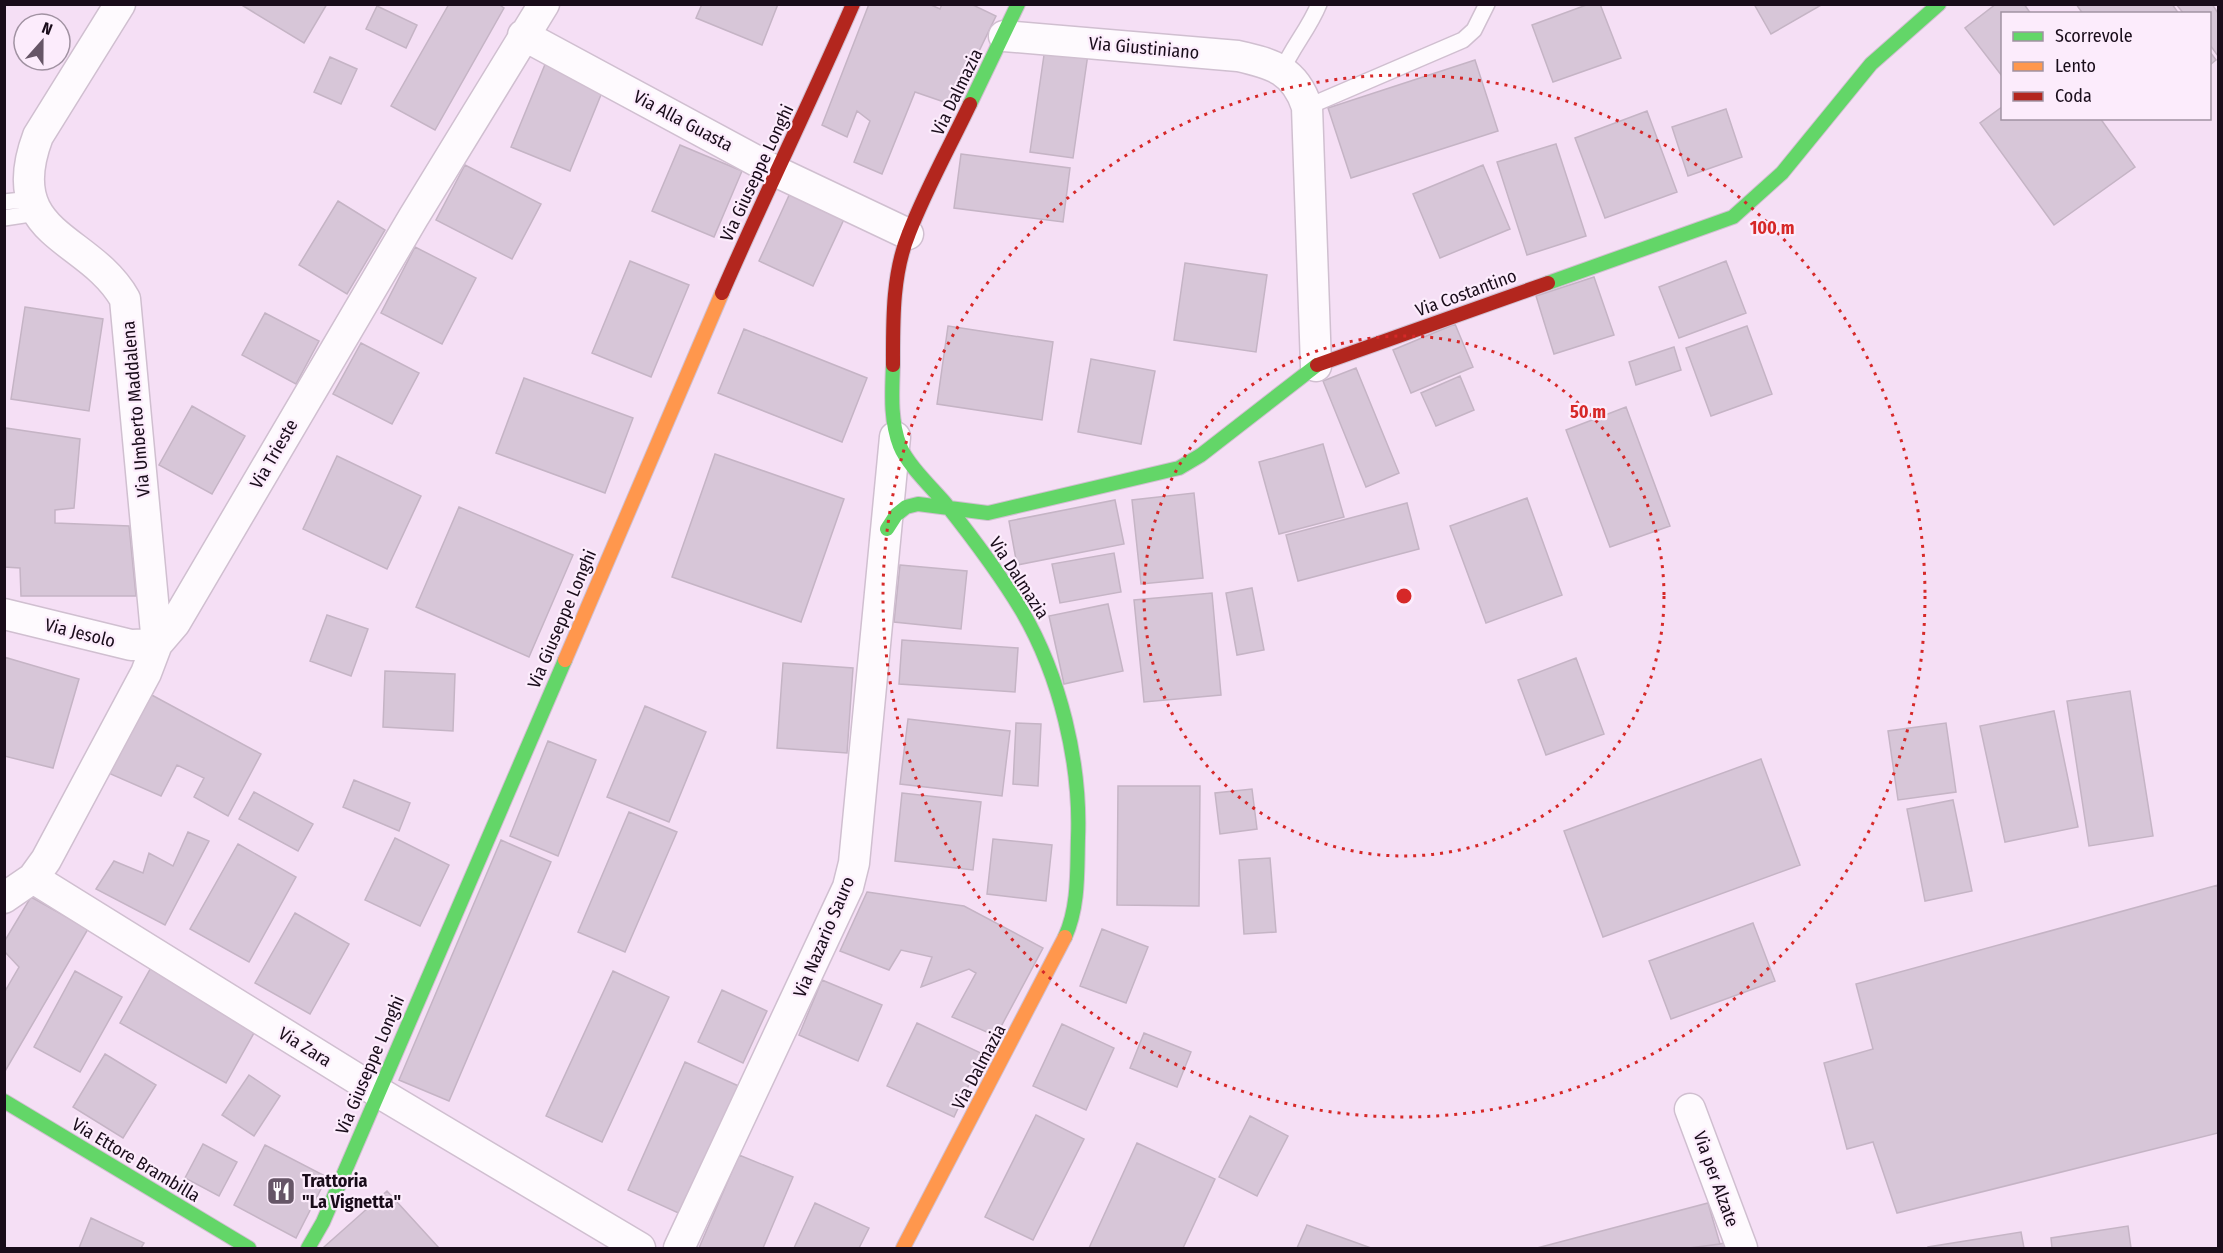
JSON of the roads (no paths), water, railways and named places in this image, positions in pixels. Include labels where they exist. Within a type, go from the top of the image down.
[{"type":"street","points":[[24,205],[30,165],[38,136],[120,4]]},
{"type":"street","name":"Via Trieste","points":[[4,898],[33,878],[46,860],[146,673],[157,644],[175,623],[544,4]]},
{"type":"street","name":"Via Giuseppe Longhi","points":[[308,1248],[323,1222],[775,171],[811,101],[853,4]]},
{"type":"street","name":"Via Dalmazia","points":[[903,1248],[1054,963],[1069,930],[1077,895],[1077,778],[1059,702],[1036,638],[1021,609],[947,507],[901,449],[895,437],[892,421],[893,315],[898,275],[908,234],[1018,4]]},
{"type":"street","name":"Via Costantino","points":[[947,507],[971,513],[988,513],[1179,468],[1201,455],[1316,366],[1733,217],[1756,201],[1777,180],[1884,49],[1939,4]]},
{"type":"street","name":"Via Alla Guasta","points":[[524,36],[775,171],[908,234]]},
{"type":"street","name":"Via Giustiniano","points":[[1004,36],[1238,56],[1266,63],[1291,76],[1302,91],[1307,107],[1316,366]]},
{"type":"street","name":"Via Umberto Maddalena","points":[[24,205],[45,226],[110,278],[124,299],[157,644]]},
{"type":"street","name":"Via Nazario Sauro","points":[[679,1248],[848,887],[854,863],[895,437]]},
{"type":"street","points":[[887,529],[892,516],[904,507],[918,503],[947,507]]},
{"type":"street","name":"Via Jesolo","points":[[4,614],[131,645],[157,644]]},
{"type":"street","name":"Via Zara","points":[[33,878],[378,1092],[640,1248]]},
{"type":"street","name":"Via Ettore Brambilla","points":[[4,1101],[249,1248]]},
{"type":"street","name":"Via per Alzate","points":[[1690,1109],[1742,1248]]},
{"type":"lane","points":[[1282,71],[1288,56],[1310,24],[1319,4]]},
{"type":"lane","points":[[1307,107],[1463,40],[1474,30],[1487,4]]},
{"type":"lane","points":[[4,218],[24,205]]},
{"type":"place","name":"Trattoria \"La Vignetta\"","points":[[281,1191]]}]
